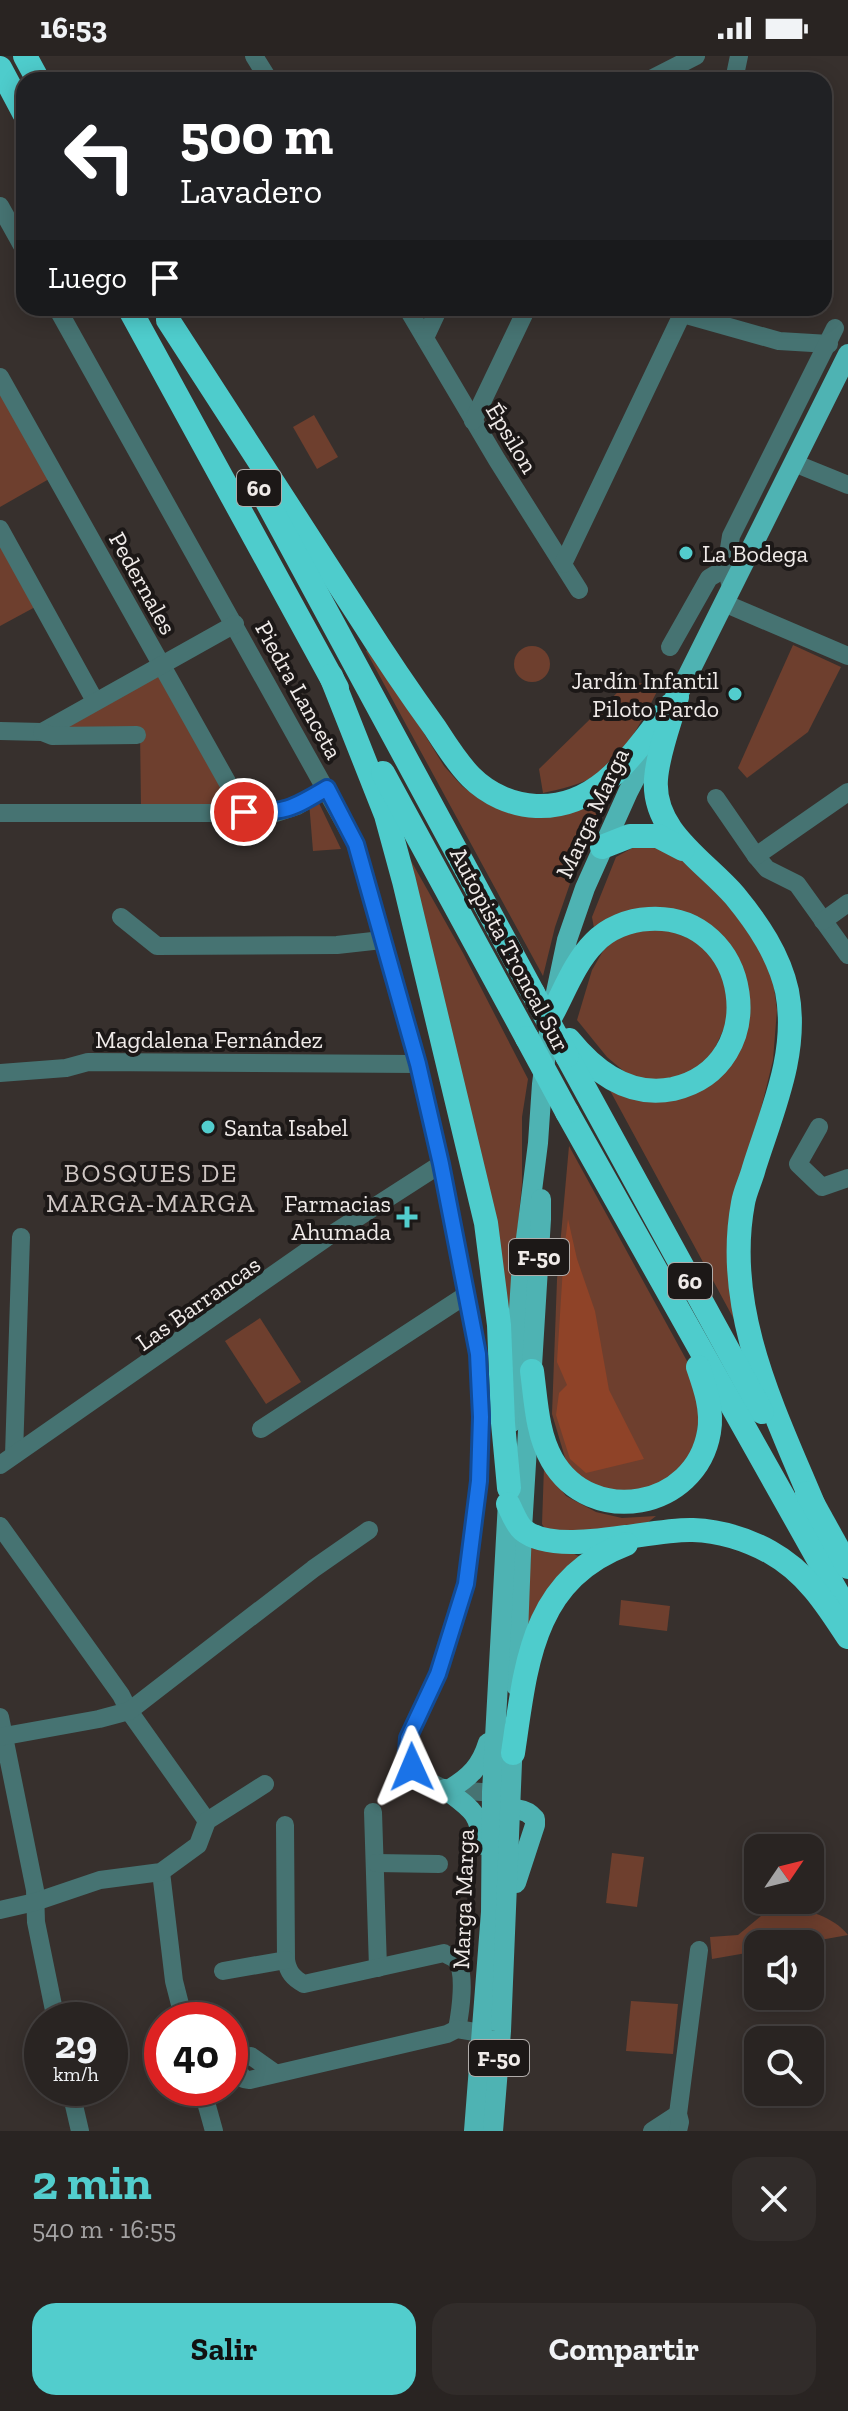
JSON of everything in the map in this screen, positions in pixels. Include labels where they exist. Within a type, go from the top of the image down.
[{"type":"highway","points":[[0,68],[16,98]]},
{"type":"highway","name":"Autopista Troncal Sur","points":[[133,316],[567,1112],[848,1612]]},
{"type":"highway","points":[[166,316],[394,670],[464,770],[483,788],[507,800],[533,806],[559,804],[585,796],[618,771],[677,697]]},
{"type":"highway","name":"Autopista Troncal Sur","points":[[166,316],[533,993],[568,1048],[848,1567]]},
{"type":"highway","points":[[331,676],[386,815],[486,1223],[499,1325],[508,1496],[522,1529],[540,1538],[574,1541],[692,1530],[740,1538],[772,1553],[795,1569],[815,1589],[848,1637]]},
{"type":"highway","points":[[677,697],[656,781],[666,822],[692,854],[734,895],[761,931],[776,959],[786,990],[790,1023],[788,1058],[743,1202],[739,1264],[741,1301],[752,1347],[773,1409],[814,1506]]},
{"type":"highway","points":[[602,847],[630,836],[658,836],[692,854]]},
{"type":"highway","points":[[551,1016],[581,960],[594,943],[615,928],[639,920],[665,919],[690,927],[711,941],[733,973],[740,1011],[734,1037],[711,1069],[689,1083],[650,1091],[625,1086],[601,1073],[568,1048]]},
{"type":"highway","points":[[532,1371],[541,1432],[554,1463],[570,1482],[590,1495],[614,1502],[638,1502],[661,1495],[682,1482],[697,1464],[707,1441],[710,1417],[700,1371],[672,1301]]},
{"type":"highway","points":[[513,1753],[528,1660],[538,1626],[557,1597],[588,1563],[610,1550],[660,1531]]},
{"type":"main road","name":"Marga Marga","points":[[493,2131],[501,2031],[501,1802],[495,1720],[521,1278],[551,1016],[567,940],[602,847],[677,697],[727,586],[794,463],[848,354]]},
{"type":"main road","name":"Marga Marga","points":[[501,1802],[513,1753],[522,1529],[541,1219],[538,1143]]},
{"type":"main road","points":[[495,1720],[479,1766],[466,1779],[448,1789],[472,1810],[480,1824],[499,1909]]},
{"type":"main road","points":[[499,1909],[535,1825],[532,1815],[501,1802]]},
{"type":"main road","name":"Marga Marga","points":[[474,2131],[482,2026],[499,1909]]},
{"type":"street","points":[[665,72],[696,56]]},
{"type":"street","points":[[0,206],[16,235]]},
{"type":"street","name":"Piedra Lanceta","points":[[62,316],[356,844],[418,1064],[478,1354],[481,1417],[479,1481],[466,1584],[438,1674],[413,1723],[407,1752],[412,1767],[421,1778],[448,1789],[501,1802]]},
{"type":"street","name":"Épsilon","points":[[412,316],[473,421],[579,590]]},
{"type":"street","points":[[425,338],[435,316]]},
{"type":"street","points":[[473,421],[523,316]]},
{"type":"street","points":[[563,564],[682,316]]},
{"type":"street","points":[[700,316],[779,341],[817,367]]},
{"type":"street","points":[[779,341],[832,336],[731,536],[727,586],[848,656]]},
{"type":"street","name":"Pedernales","points":[[0,377],[244,812]]},
{"type":"street","points":[[794,463],[848,485]]},
{"type":"street","points":[[0,529],[95,701]]},
{"type":"street","name":"Marga Marga","points":[[670,647],[709,578],[727,586]]},
{"type":"street","points":[[42,732],[235,624]]},
{"type":"street","points":[[0,731],[42,732],[52,736],[137,735]]},
{"type":"street","points":[[0,813],[276,813],[297,806],[327,788]]},
{"type":"street","points":[[756,856],[848,792]]},
{"type":"street","points":[[716,798],[756,856],[767,869],[797,884],[848,955]]},
{"type":"street","points":[[823,921],[848,903]]},
{"type":"street","points":[[121,917],[157,946],[337,945],[382,940]]},
{"type":"street","name":"Magdalena Fernández","points":[[0,1073],[66,1068],[88,1062],[418,1064]]},
{"type":"street","points":[[819,1127],[798,1164],[822,1187],[848,1178]]},
{"type":"street","name":"Las Barrancas","points":[[7,1460],[123,1384],[360,1217],[441,1164]]},
{"type":"street","points":[[7,1460],[21,1237]]},
{"type":"street","points":[[261,1429],[466,1295]]},
{"type":"street","points":[[0,1526],[207,1821]]},
{"type":"street","points":[[2,1736],[129,1711],[313,1569],[369,1530]]},
{"type":"street","points":[[0,1717],[35,1890],[36,1922],[52,2002]]},
{"type":"street","points":[[0,1910],[100,1880],[161,1872],[198,1845],[207,1821],[265,1784]]},
{"type":"street","points":[[373,1812],[378,1968]]},
{"type":"street","points":[[275,2073],[447,2034],[458,2023],[461,1969],[455,1959],[444,1953],[304,1984],[295,1979],[287,1968],[286,1960],[285,1825]]},
{"type":"street","points":[[376,1863],[439,1864]]},
{"type":"street","points":[[161,1872],[179,2002]]},
{"type":"street","points":[[652,2131],[667,2119],[678,2122],[699,1950]]},
{"type":"street","points":[[223,1971],[286,1960]]},
{"type":"street","points":[[458,2023],[482,2026]]},
{"type":"street","points":[[74,2106],[80,2131]]},
{"type":"street","points":[[207,2106],[214,2131]]},
{"type":"shaded area","points":[[0,393],[49,479],[0,507]]},
{"type":"shaded area","points":[[314,415],[338,457],[317,469],[293,427]]},
{"type":"shaded area","points":[[0,541],[37,606],[0,626]]},
{"type":"shaded area","points":[[793,645],[841,667],[808,732],[747,778],[738,768]]},
{"type":"shaded area","points":[[532,646],[544,652],[550,664],[544,676],[532,682],[520,676],[514,664],[520,652]]},
{"type":"shaded area","points":[[371,647],[444,766],[462,786],[484,802],[609,791],[612,794],[574,872],[555,927],[543,976],[366,651]]},
{"type":"shaded area","points":[[159,675],[234,805],[141,808],[140,730],[60,731]]},
{"type":"shaded area","points":[[664,679],[635,732],[608,766],[584,781],[543,793],[539,769],[624,686]]},
{"type":"shaded area","points":[[317,799],[341,849],[313,851],[309,802]]},
{"type":"shaded area","points":[[648,844],[684,859],[727,900],[759,943],[772,972],[777,1010],[773,1060],[739,1199],[742,1334],[607,1085],[666,1100],[740,1041],[709,928],[594,928],[592,917],[616,857],[634,847]]},
{"type":"shaded area","points":[[408,858],[463,953],[528,1079],[522,1117],[522,1183],[508,1329]]},
{"type":"shaded area","points":[[652,924],[711,947],[735,1005],[705,1069],[673,1083],[633,1079],[607,1057],[577,1020],[592,970],[603,951],[625,930]]},
{"type":"shaded area","points":[[569,1146],[687,1361],[700,1409],[695,1446],[677,1476],[647,1492],[615,1495],[586,1483],[566,1461],[552,1414],[557,1280]]},
{"type":"shaded area","points":[[568,1219],[577,1259],[595,1311],[609,1390],[644,1459],[586,1473],[570,1459],[556,1415],[559,1393],[567,1385],[557,1362]]},
{"type":"shaded area","points":[[260,1318],[301,1382],[266,1404],[225,1341]]},
{"type":"shaded area","points":[[544,1467],[566,1496],[596,1512],[622,1518],[656,1516],[638,1530],[547,1533],[542,1524]]},
{"type":"shaded area","points":[[531,1547],[572,1553],[583,1558],[527,1629]]},
{"type":"shaded area","points":[[621,1600],[670,1606],[667,1631],[619,1625]]},
{"type":"shaded area","points":[[612,1853],[644,1857],[637,1907],[606,1903]]},
{"type":"shaded area","points":[[764,1914],[816,1914],[827,1918],[848,1935],[824,1939],[824,1930],[744,1930]]},
{"type":"shaded area","points":[[744,1930],[744,1953],[712,1959],[710,1937],[738,1935]]},
{"type":"shaded area","points":[[631,2001],[678,2004],[673,2054],[626,2051]]},
{"type":"place","name":"La Bodega","points":[[686,553]]},
{"type":"place","name":"Jardín Infantil Piloto Pardo","points":[[735,694]]},
{"type":"place","name":"Santa Isabel","points":[[208,1127]]},
{"type":"place","name":"Farmacias Ahumada","points":[[407,1217]]},
{"type":"district","name":"BOSQUES DE MARGA-MARGA","points":[[151,1188]]},
{"type":"route","points":[[244,812],[276,813],[297,806],[327,788],[356,844],[418,1064],[478,1354],[481,1417],[479,1481],[466,1584],[438,1674],[408,1738],[407,1752],[412,1767]]}]
